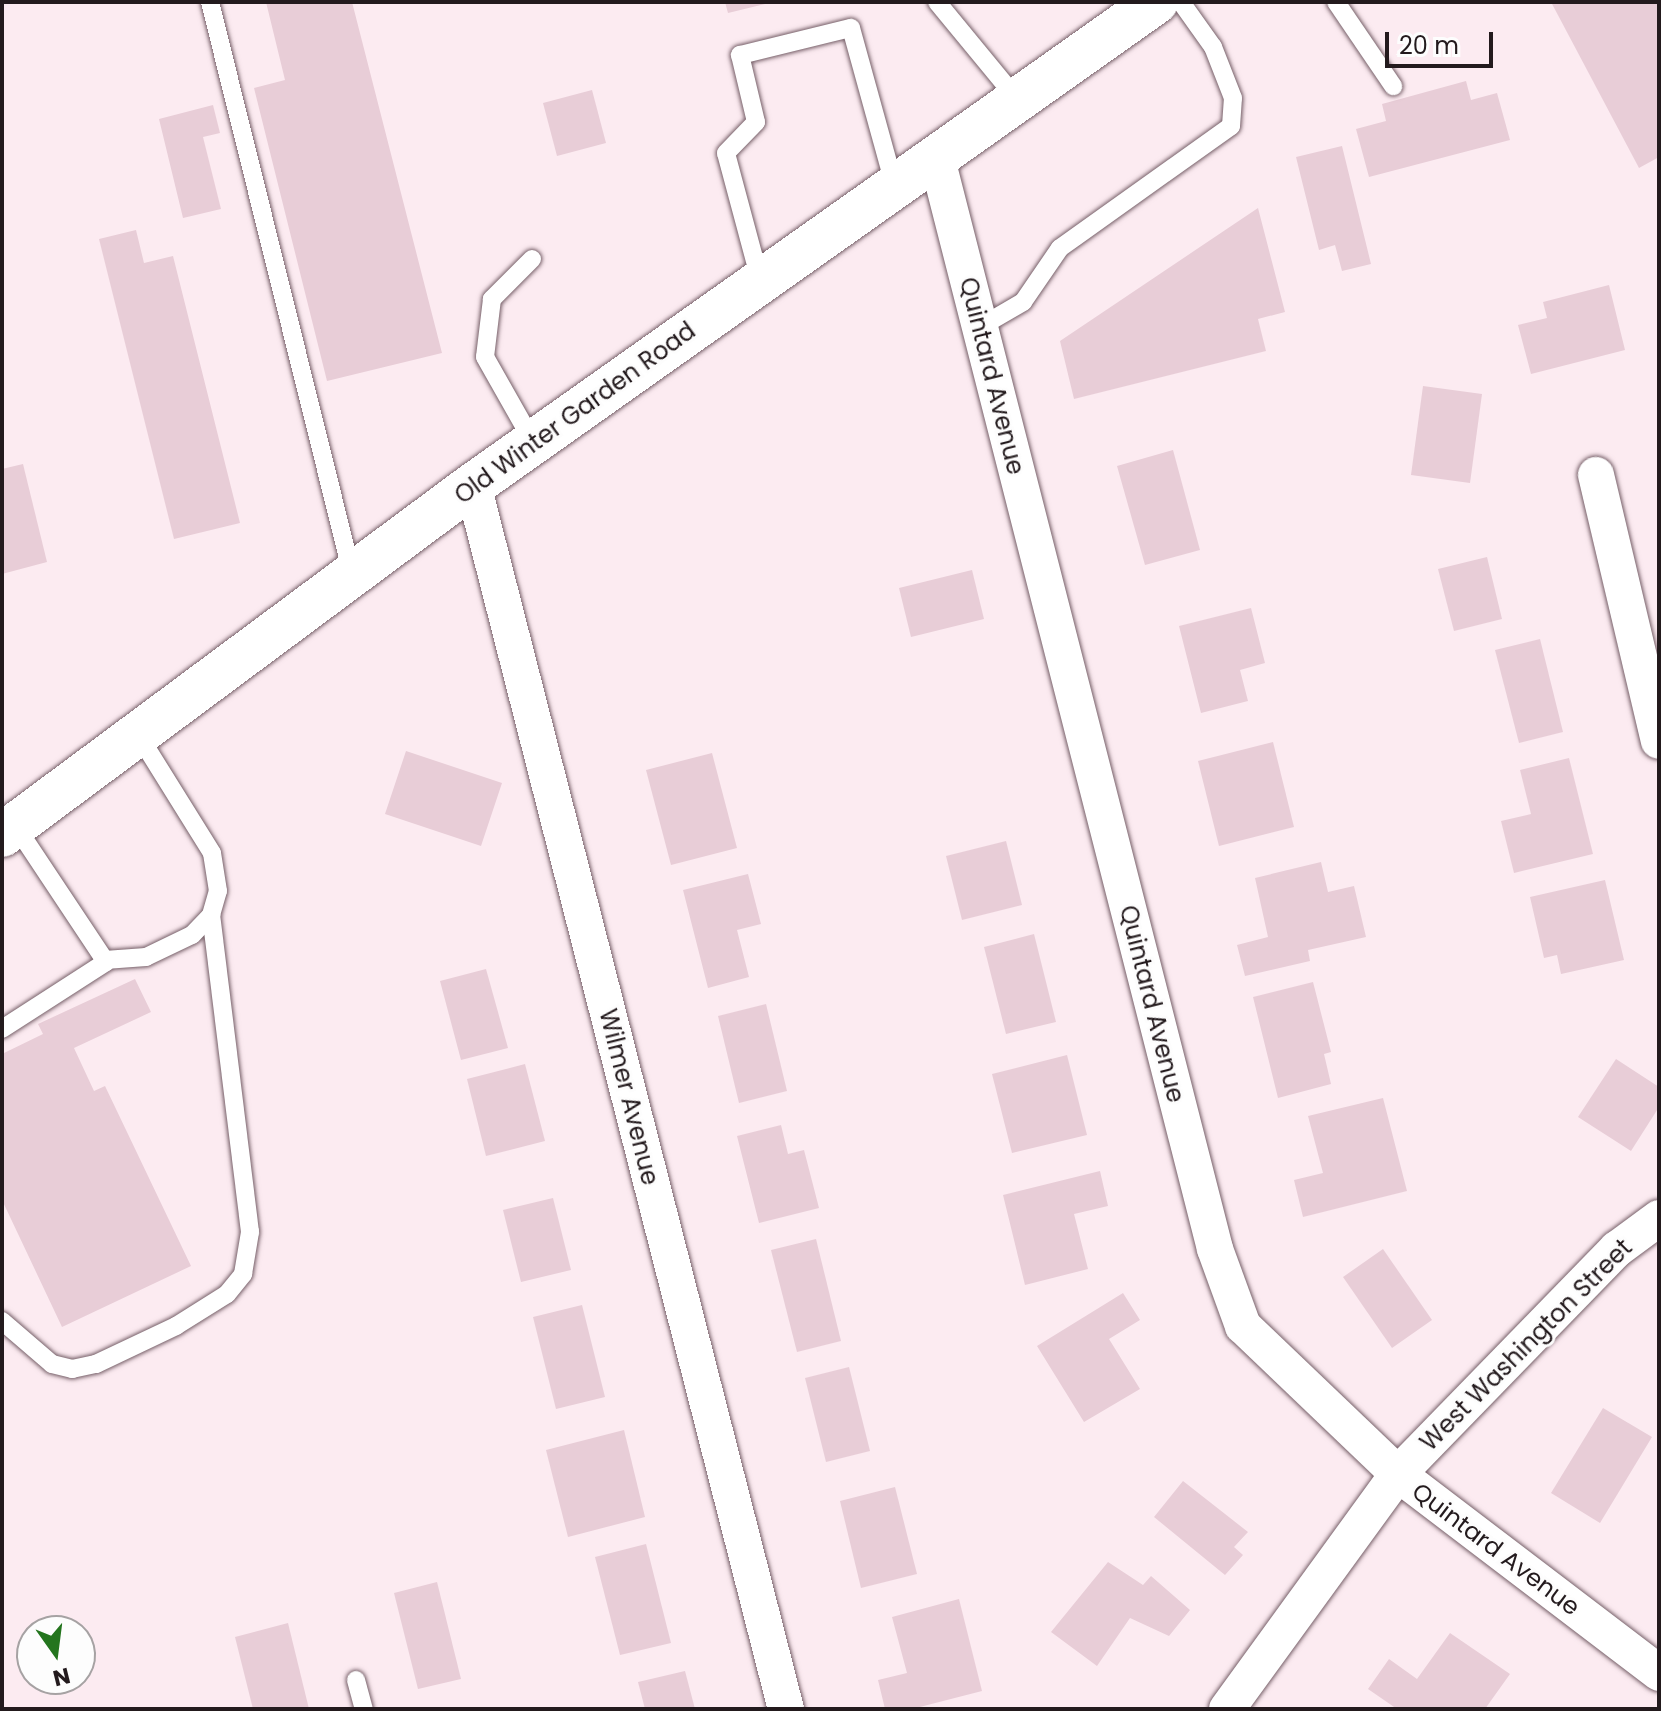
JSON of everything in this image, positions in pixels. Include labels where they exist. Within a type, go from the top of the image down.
[{"type":"main road","name":"Old Winter Garden Road","points":[[8,830],[473,485],[894,184],[1156,2]]},
{"type":"street","name":"Quintard Avenue","points":[[936,155],[1220,1262],[1243,1326],[1398,1474],[1659,1673]]},
{"type":"street","points":[[1596,475],[1659,741]]},
{"type":"street","name":"Wilmer Avenue","points":[[473,485],[786,1709]]},
{"type":"street","name":"West Washington Street","points":[[1227,1709],[1398,1474],[1617,1249],[1659,1218]]},
{"type":"lane","points":[[210,2],[352,575]]},
{"type":"lane","points":[[937,2],[1016,98]]},
{"type":"lane","points":[[980,327],[1023,302],[1060,248],[1231,126],[1233,98],[1213,47],[1181,2]]},
{"type":"lane","points":[[1336,2],[1393,86]]},
{"type":"lane","points":[[760,280],[726,153],[756,122],[740,55],[851,28],[894,184]]},
{"type":"lane","points":[[532,259],[492,299],[485,357],[533,442]]},
{"type":"lane","points":[[2,1321],[52,1364],[72,1369],[96,1364],[176,1326],[227,1294],[243,1274],[250,1232],[211,915],[219,877],[212,853],[138,734]]},
{"type":"lane","points":[[8,830],[105,960]]},
{"type":"lane","points":[[105,960],[146,957],[168,949],[211,915]]},
{"type":"lane","points":[[2,1029],[100,968],[105,960]]},
{"type":"lane","points":[[356,1680],[364,1709]]},
{"type":"building","points":[[266,2],[352,2],[442,353],[327,381],[254,88],[285,80]]},
{"type":"building","points":[[725,2],[768,2],[769,3],[728,13]]},
{"type":"building","points":[[1551,2],[1659,2],[1659,157],[1639,168]]},
{"type":"building","points":[[1466,81],[1471,100],[1497,93],[1510,140],[1369,177],[1356,129],[1386,121],[1382,104]]},
{"type":"building","points":[[592,90],[606,143],[557,156],[543,103]]},
{"type":"building","points":[[213,105],[220,133],[203,137],[221,209],[183,218],[159,119]]},
{"type":"building","points":[[1342,146],[1371,264],[1342,271],[1335,245],[1319,250],[1296,157]]},
{"type":"building","points":[[1258,208],[1285,312],[1258,319],[1266,351],[1074,399],[1060,341]]},
{"type":"building","points":[[136,230],[144,263],[173,256],[240,523],[174,539],[99,239]]},
{"type":"building","points":[[1609,285],[1625,350],[1531,374],[1518,325],[1547,318],[1543,302]]},
{"type":"building","points":[[1423,386],[1482,394],[1470,483],[1411,475]]},
{"type":"building","points":[[1173,450],[1200,550],[1145,565],[1117,466]]},
{"type":"building","points":[[23,464],[47,562],[2,574],[2,469]]},
{"type":"building","points":[[1487,557],[1502,619],[1454,631],[1438,569]]},
{"type":"building","points":[[972,570],[984,619],[911,637],[899,588]]},
{"type":"building","points":[[1251,608],[1265,663],[1240,670],[1248,701],[1201,713],[1179,626]]},
{"type":"building","points":[[1540,639],[1563,732],[1519,743],[1495,650]]},
{"type":"building","points":[[1273,742],[1294,827],[1219,846],[1198,761]]},
{"type":"building","points":[[406,751],[502,783],[481,846],[385,814]]},
{"type":"building","points":[[712,753],[737,848],[671,865],[646,770]]},
{"type":"building","points":[[1569,758],[1593,854],[1514,873],[1501,821],[1531,814],[1520,770]]},
{"type":"building","points":[[1006,841],[1022,905],[962,920],[946,856]]},
{"type":"building","points":[[1321,862],[1328,892],[1354,886],[1366,937],[1308,950],[1310,961],[1245,976],[1237,945],[1268,937],[1255,878]]},
{"type":"building","points":[[748,874],[761,924],[737,930],[749,977],[708,988],[683,890]]},
{"type":"building","points":[[1605,880],[1624,960],[1561,974],[1557,955],[1544,958],[1530,897]]},
{"type":"building","points":[[1034,934],[1056,1022],[1006,1034],[984,947]]},
{"type":"building","points":[[486,969],[508,1048],[461,1060],[440,981]]},
{"type":"building","points":[[135,979],[151,1012],[74,1048],[94,1091],[105,1086],[191,1266],[62,1327],[2,1200],[2,1054],[43,1034],[38,1024]]},
{"type":"building","points":[[1313,982],[1331,1052],[1324,1054],[1331,1084],[1278,1098],[1253,997]]},
{"type":"building","points":[[766,1004],[787,1091],[739,1103],[718,1016]]},
{"type":"building","points":[[1067,1055],[1087,1135],[1012,1153],[992,1074]]},
{"type":"building","points":[[1616,1059],[1659,1087],[1659,1107],[1631,1151],[1578,1117]]},
{"type":"building","points":[[525,1064],[545,1141],[486,1156],[467,1079]]},
{"type":"building","points":[[1383,1098],[1407,1191],[1303,1217],[1294,1180],[1323,1173],[1308,1116]]},
{"type":"building","points":[[781,1125],[788,1154],[804,1150],[819,1208],[759,1223],[737,1136]]},
{"type":"building","points":[[1100,1171],[1108,1206],[1074,1214],[1088,1269],[1025,1285],[1003,1195]]},
{"type":"building","points":[[553,1198],[571,1270],[521,1282],[503,1210]]},
{"type":"building","points":[[816,1239],[841,1341],[797,1352],[771,1250]]},
{"type":"building","points":[[1383,1249],[1432,1320],[1392,1348],[1343,1277]]},
{"type":"building","points":[[1123,1293],[1140,1320],[1109,1339],[1140,1389],[1084,1422],[1037,1346]]},
{"type":"building","points":[[582,1305],[605,1397],[556,1409],[533,1317]]},
{"type":"building","points":[[849,1367],[870,1451],[826,1462],[805,1378]]},
{"type":"building","points":[[1603,1408],[1652,1437],[1600,1523],[1551,1493]]},
{"type":"building","points":[[624,1430],[645,1517],[568,1537],[546,1450]]},
{"type":"building","points":[[1183,1481],[1248,1532],[1234,1547],[1243,1555],[1225,1575],[1154,1517]]},
{"type":"building","points":[[895,1487],[917,1574],[861,1588],[840,1501]]},
{"type":"building","points":[[646,1544],[671,1643],[620,1655],[595,1557]]},
{"type":"building","points":[[1108,1562],[1143,1585],[1151,1576],[1190,1610],[1169,1636],[1130,1618],[1097,1666],[1051,1632]]},
{"type":"building","points":[[437,1582],[461,1679],[418,1689],[394,1593]]},
{"type":"building","points":[[959,1599],[982,1691],[912,1709],[885,1709],[878,1680],[907,1673],[892,1617]]},
{"type":"building","points":[[288,1623],[309,1709],[253,1709],[235,1637]]},
{"type":"building","points":[[1450,1633],[1510,1674],[1485,1709],[1397,1709],[1368,1689],[1389,1659],[1417,1679]]},
{"type":"building","points":[[685,1671],[695,1709],[645,1709],[638,1682]]}]
